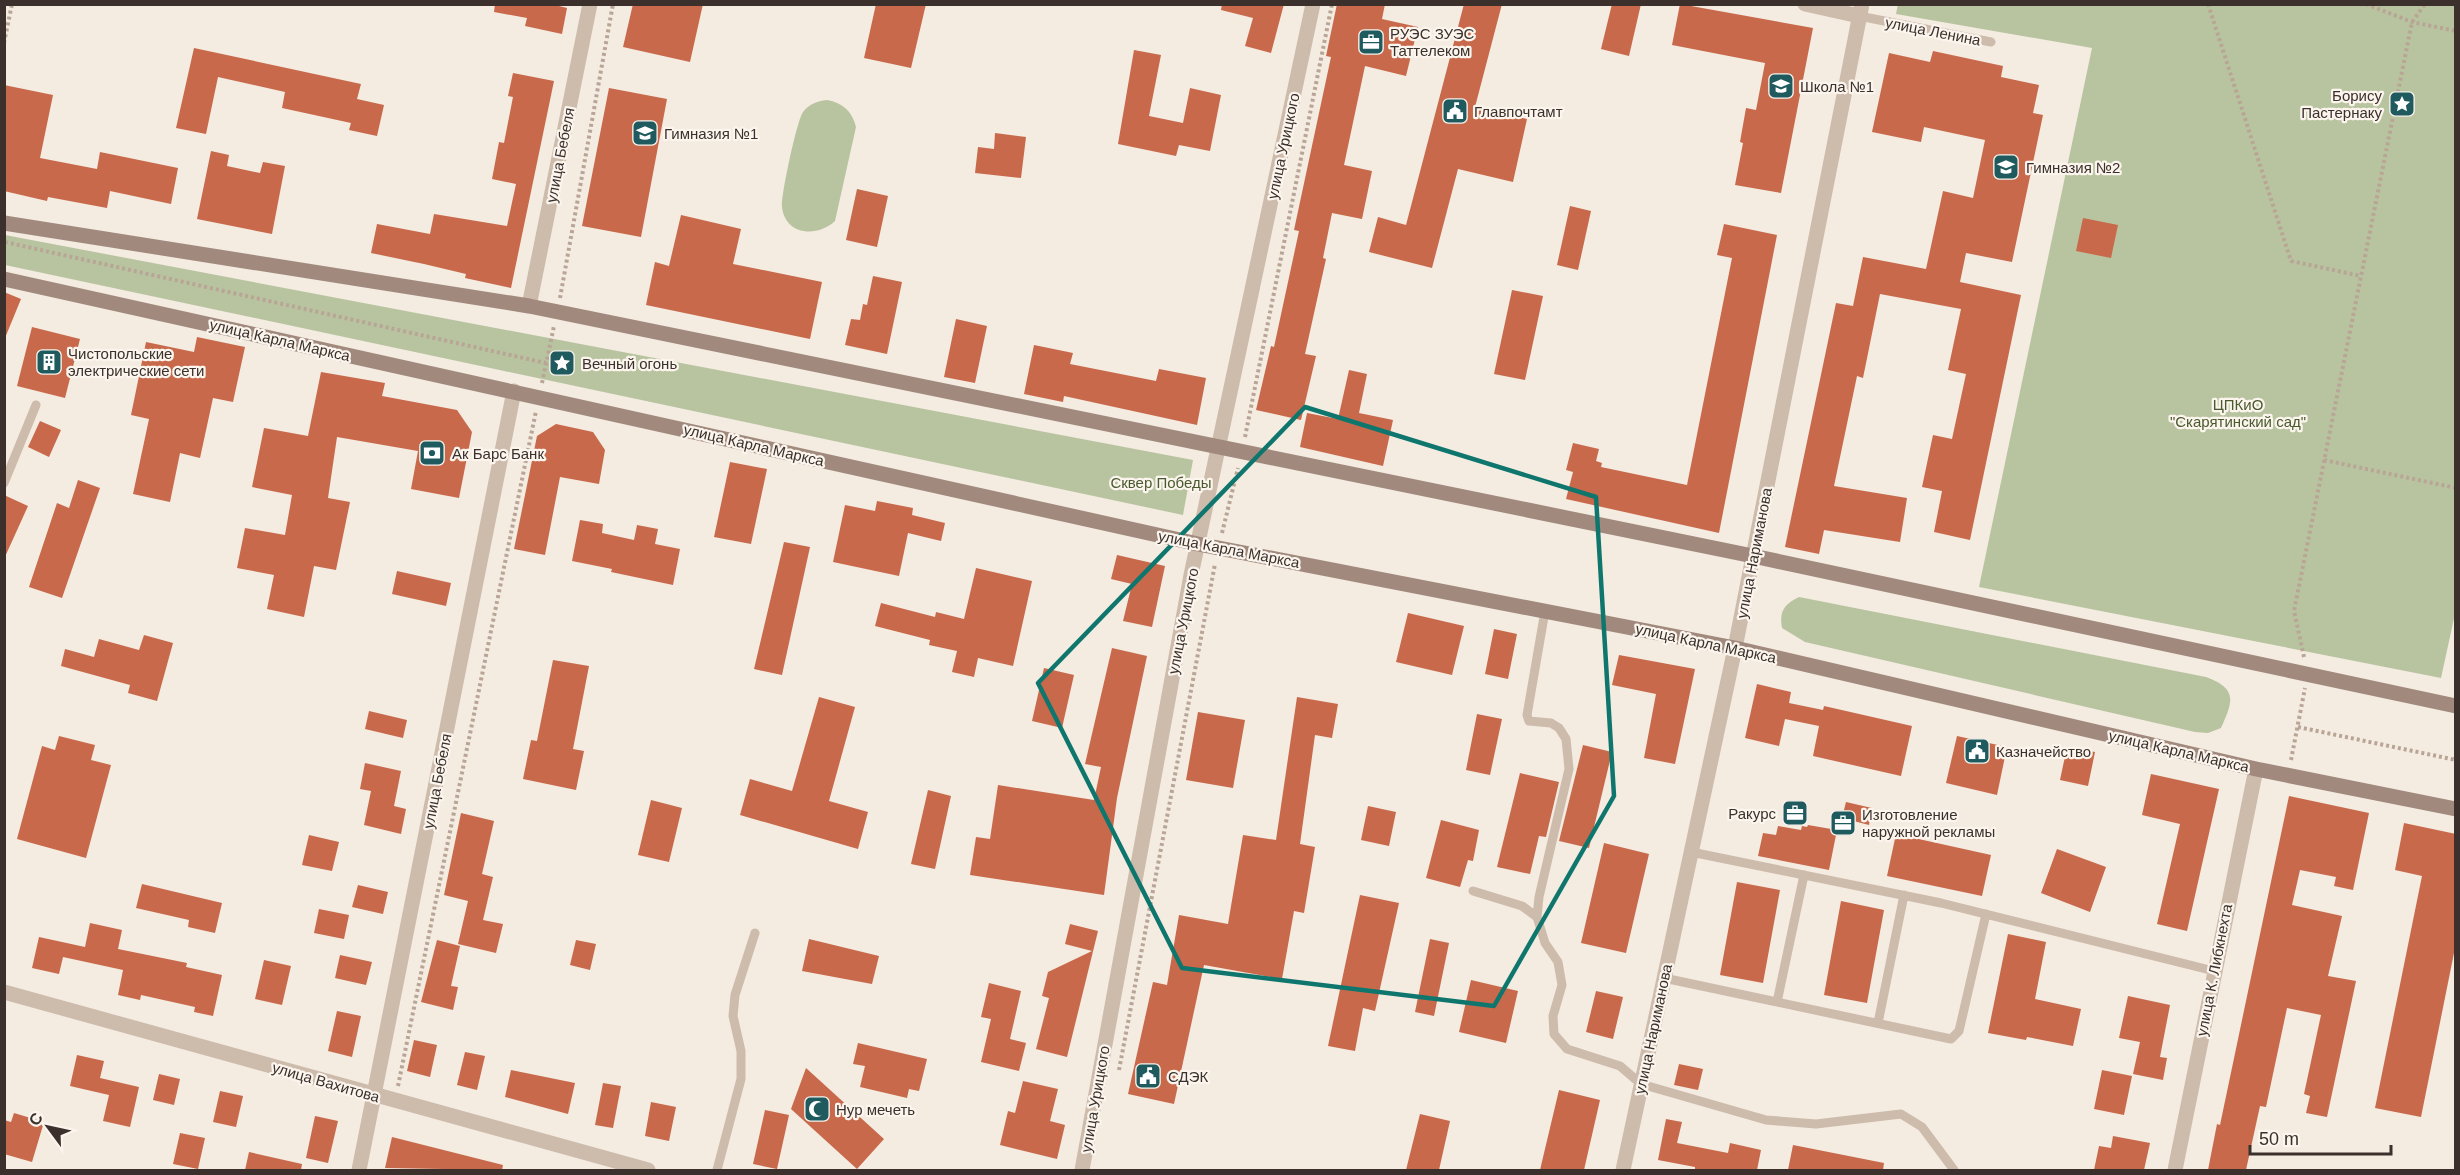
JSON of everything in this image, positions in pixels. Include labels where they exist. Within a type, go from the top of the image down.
[{"type":"main road","points":[[4,223],[557,311],[1753,556],[2456,706]]},
{"type":"main road","name":"улица Карла Маркса","points":[[4,279],[1198,544],[1735,648],[2256,769],[2456,808]]},
{"type":"street","name":"улица Бебеля","points":[[529,306],[590,4]]},
{"type":"street","name":"улица Урицкого","points":[[1082,1170],[1198,544],[1313,4]]},
{"type":"street","name":"улица Ленина","points":[[1805,4],[1861,10]]},
{"type":"street","name":"улица Нариманова","points":[[1623,1170],[1735,648],[1861,10]]},
{"type":"street","name":"улица Бебеля","points":[[359,1170],[514,391]]},
{"type":"street","name":"улица К. Либкнехта","points":[[2175,1170],[2256,769]]},
{"type":"street","name":"улица Вахитова","points":[[4,992],[648,1170]]},
{"type":"lane","name":"улица Ленина","points":[[1861,10],[1991,42]]},
{"type":"lane","points":[[4,483],[36,405]]},
{"type":"lane","points":[[1545,611],[1527,715],[1529,721],[1551,723],[1559,728],[1566,739],[1569,769],[1539,897],[1537,917],[1545,943],[1558,962],[1562,985],[1553,1016],[1554,1034],[1566,1049],[1620,1066],[1641,1083],[1784,1124],[1835,1123],[1901,1114],[1922,1126],[1954,1170]]},
{"type":"lane","points":[[1691,852],[1904,895],[2214,971]]},
{"type":"lane","points":[[1777,1002],[1804,875]]},
{"type":"lane","points":[[1473,891],[1522,906],[1537,917]]},
{"type":"lane","points":[[1878,1023],[1904,895]]},
{"type":"lane","points":[[1664,978],[1951,1039],[1959,1031],[1986,914]]},
{"type":"lane","points":[[717,1170],[741,1079],[741,1051],[733,1016],[735,995],[755,933]]},
{"type":"path","points":[[4,43],[12,4]]},
{"type":"path","points":[[394,1101],[557,311],[614,4]]},
{"type":"path","points":[[1118,1077],[1218,548],[1242,452],[1332,4]]},
{"type":"path","points":[[2208,4],[2291,261],[2361,276]]},
{"type":"path","points":[[2366,4],[2412,22],[2456,31]]},
{"type":"path","points":[[2288,775],[2308,675],[2295,611],[2412,22],[2425,4]]},
{"type":"path","points":[[4,242],[546,363]]},
{"type":"path","points":[[2324,460],[2456,488]]},
{"type":"path","points":[[2297,727],[2456,760]]},
{"type":"highlighted area","points":[[1305,407],[1596,497],[1614,796],[1494,1006],[1182,968],[1038,683]]},
{"type":"green space","name":"ЦПКиО \"Скарятинский сад\"","points":[[1898,4],[2455,5],[2456,609],[2441,678],[1979,587],[2092,48],[1896,14]]},
{"type":"green space","points":[[827,100],[838,103],[846,109],[852,116],[856,127],[835,221],[820,230],[803,231],[795,228],[784,216],[782,200],[800,118],[803,112],[814,103]]},
{"type":"green space","name":"Сквер Победы","points":[[5,235],[1193,460],[1183,515],[5,265]]},
{"type":"green space","points":[[1799,597],[2206,677],[2224,686],[2228,691],[2230,703],[2221,728],[2208,733],[2195,732],[1805,642],[1782,628],[1781,617],[1784,609]]},
{"type":"building","points":[[495,4],[551,4],[567,8],[562,34],[525,26],[527,18],[494,12]]},
{"type":"building","points":[[633,4],[703,4],[690,62],[623,47]]},
{"type":"building","points":[[876,4],[926,4],[911,68],[864,58]]},
{"type":"building","points":[[1222,4],[1284,4],[1271,53],[1245,46],[1253,18],[1221,10]]},
{"type":"building","points":[[1337,4],[1385,4],[1382,19],[1418,27],[1406,76],[1365,66],[1344,165],[1372,171],[1362,219],[1332,213],[1323,258],[1326,259],[1305,354],[1316,356],[1301,420],[1256,410],[1271,346],[1274,347],[1299,231],[1294,230],[1331,57],[1326,56]]},
{"type":"building","name":"Главпочтамт","points":[[1464,4],[1502,4],[1475,107],[1527,119],[1513,182],[1458,169],[1432,268],[1369,252],[1378,217],[1406,225]]},
{"type":"building","points":[[1612,4],[1641,4],[1629,56],[1601,49]]},
{"type":"building","name":"Школа №1","points":[[1680,4],[1813,28],[1781,193],[1735,185],[1743,143],[1740,142],[1746,108],[1756,110],[1765,63],[1672,45]]},
{"type":"building","points":[[194,48],[361,84],[357,99],[384,105],[377,136],[349,130],[351,123],[282,108],[285,92],[218,77],[206,134],[176,128]]},
{"type":"building","points":[[1134,50],[1161,55],[1149,116],[1183,123],[1190,88],[1221,95],[1210,151],[1179,145],[1176,156],[1118,144]]},
{"type":"building","points":[[1933,51],[2003,66],[2001,77],[2039,85],[2033,113],[2043,115],[2012,262],[1966,253],[1960,282],[2021,295],[1970,540],[1934,532],[1942,491],[1922,487],[1933,435],[1952,439],[1966,374],[1948,370],[1961,309],[1880,294],[1863,378],[1857,376],[1834,486],[1907,498],[1900,542],[1824,530],[1819,554],[1785,547],[1836,303],[1853,306],[1863,257],[1926,269],[1943,191],[1973,198],[1985,140],[1924,127],[1921,142],[1872,132],[1889,53],[1930,62]]},
{"type":"building","points":[[513,73],[554,81],[511,288],[465,278],[466,274],[371,253],[377,224],[430,234],[434,214],[507,226],[516,184],[492,179],[499,142],[504,143],[513,97],[508,96]]},
{"type":"building","points":[[4,85],[53,95],[40,158],[97,169],[100,152],[178,168],[171,204],[110,191],[107,208],[48,197],[47,201],[4,191]]},
{"type":"building","points":[[609,88],[667,99],[641,237],[582,226]]},
{"type":"building","points":[[995,133],[1026,137],[1021,178],[975,173],[978,147],[994,149]]},
{"type":"building","points":[[211,151],[229,155],[227,166],[260,173],[263,162],[285,166],[272,234],[197,219]]},
{"type":"building","points":[[857,189],[888,196],[877,247],[846,240]]},
{"type":"building","points":[[1570,206],[1591,211],[1578,270],[1557,265]]},
{"type":"building","points":[[681,215],[741,229],[733,264],[822,282],[810,339],[646,305],[655,262],[669,266]]},
{"type":"building","points":[[2083,218],[2118,225],[2111,258],[2076,251]]},
{"type":"building","points":[[1724,224],[1777,235],[1719,533],[1566,499],[1573,472],[1566,470],[1573,443],[1599,449],[1596,461],[1602,463],[1601,467],[1687,485],[1732,258],[1717,255]]},
{"type":"building","points":[[873,276],[902,282],[887,354],[845,345],[851,319],[860,320],[863,304],[867,305]]},
{"type":"building","points":[[1512,290],[1543,296],[1525,380],[1494,374]]},
{"type":"building","points":[[4,292],[21,299],[5,338],[4,338]]},
{"type":"building","points":[[956,319],[987,326],[975,383],[944,377]]},
{"type":"building","name":"Чистопольские электрические сети","points":[[32,327],[80,339],[65,398],[17,386]]},
{"type":"building","points":[[197,337],[245,347],[233,402],[213,398],[200,458],[180,453],[170,502],[133,494],[149,419],[131,415],[146,342],[194,352]]},
{"type":"building","points":[[1034,345],[1073,353],[1070,364],[1156,381],[1159,369],[1206,378],[1197,425],[1064,396],[1063,402],[1024,394]]},
{"type":"building","points":[[1349,370],[1367,374],[1359,413],[1393,420],[1383,466],[1300,447],[1307,413],[1338,419]]},
{"type":"building","points":[[321,372],[385,383],[382,396],[457,410],[472,432],[459,498],[411,489],[418,451],[337,437],[328,498],[350,502],[336,570],[314,566],[304,617],[267,609],[274,575],[237,568],[245,528],[285,535],[292,495],[252,487],[264,428],[308,436]]},
{"type":"building","points":[[40,421],[61,430],[49,457],[28,447]]},
{"type":"building","points":[[556,424],[593,432],[605,450],[599,484],[560,477],[545,555],[514,549],[537,436]]},
{"type":"building","points":[[730,462],[767,469],[751,544],[714,537]]},
{"type":"building","points":[[78,480],[100,488],[62,598],[29,587],[57,503],[69,508]]},
{"type":"building","points":[[4,495],[28,506],[4,559]]},
{"type":"building","points":[[877,501],[913,508],[912,515],[945,523],[941,541],[908,533],[899,576],[833,562],[845,505],[875,511]]},
{"type":"building","points":[[580,520],[603,524],[602,533],[634,540],[637,525],[658,529],[655,544],[680,549],[673,585],[572,561]]},
{"type":"building","points":[[784,542],[810,547],[782,675],[754,669]]},
{"type":"building","points":[[1117,555],[1165,566],[1152,627],[1123,621],[1132,584],[1111,579]]},
{"type":"building","points":[[976,568],[1032,581],[1013,666],[978,658],[974,677],[952,672],[957,651],[929,645],[930,640],[875,626],[881,603],[935,617],[936,612],[964,619]]},
{"type":"building","points":[[397,571],[451,583],[446,606],[392,594]]},
{"type":"building","points":[[1408,613],[1464,626],[1452,675],[1396,662]]},
{"type":"building","points":[[1494,629],[1517,634],[1508,679],[1485,674]]},
{"type":"building","points":[[144,635],[173,643],[157,701],[128,693],[130,685],[61,666],[65,649],[94,657],[99,639],[139,650]]},
{"type":"building","points":[[1112,648],[1147,656],[1117,798],[1104,895],[970,875],[976,837],[990,839],[998,785],[1094,800],[1101,767],[1085,764]]},
{"type":"building","points":[[1619,655],[1695,669],[1675,764],[1644,758],[1656,694],[1612,685]]},
{"type":"building","points":[[553,660],[589,666],[573,749],[584,751],[576,790],[523,779],[531,740],[537,741]]},
{"type":"building","points":[[1044,668],[1074,675],[1062,728],[1032,721]]},
{"type":"building","points":[[1757,684],[1791,692],[1789,703],[1823,710],[1824,706],[1912,726],[1901,776],[1813,756],[1819,726],[1785,719],[1779,746],[1745,738]]},
{"type":"building","points":[[819,697],[855,707],[829,801],[868,812],[858,849],[740,815],[750,779],[792,791]]},
{"type":"building","points":[[1297,697],[1338,704],[1332,738],[1315,735],[1300,844],[1315,847],[1304,913],[1294,911],[1282,979],[1204,965],[1174,1104],[1128,1094],[1153,982],[1167,985],[1179,915],[1228,924],[1243,835],[1276,840]]},
{"type":"building","points":[[369,711],[407,720],[403,738],[365,729]]},
{"type":"building","points":[[1198,712],[1245,720],[1233,788],[1186,780]]},
{"type":"building","points":[[1477,714],[1502,719],[1490,775],[1466,770]]},
{"type":"building","points":[[59,736],[95,745],[91,760],[111,765],[86,858],[17,839],[42,746],[55,750]]},
{"type":"building","points":[[1957,736],[2007,747],[1997,795],[1946,783]]},
{"type":"building","points":[[1583,745],[1612,752],[1589,848],[1559,841]]},
{"type":"building","points":[[2067,747],[2095,752],[2088,786],[2060,780]]},
{"type":"building","points":[[365,763],[401,771],[394,806],[406,809],[401,834],[364,825],[371,791],[360,789]]},
{"type":"building","points":[[1520,773],[1559,782],[1546,837],[1539,836],[1530,874],[1497,867]]},
{"type":"building","points":[[2151,774],[2219,789],[2187,931],[2157,924],[2180,824],[2142,815]]},
{"type":"building","points":[[928,790],[951,796],[935,869],[911,864]]},
{"type":"building","points":[[2289,796],[2369,813],[2353,890],[2334,886],[2336,877],[2300,870],[2292,905],[2342,916],[2328,976],[2356,981],[2327,1117],[2306,1113],[2310,1096],[2304,1094],[2321,1015],[2287,1008],[2266,1107],[2260,1106],[2246,1170],[2208,1170],[2217,1124],[2220,1125]]},
{"type":"building","points":[[651,800],[682,808],[669,862],[638,855]]},
{"type":"building","points":[[1846,802],[1872,808],[1869,825],[1842,818]]},
{"type":"building","points":[[1368,806],[1396,812],[1389,846],[1361,840]]},
{"type":"building","points":[[461,813],[494,821],[482,874],[493,877],[483,920],[503,924],[496,953],[458,944],[468,901],[444,895]]},
{"type":"building","points":[[1441,820],[1479,830],[1473,861],[1468,860],[1460,887],[1426,878]]},
{"type":"building","points":[[2404,823],[2456,834],[2456,943],[2421,1117],[2375,1108],[2422,876],[2395,870]]},
{"type":"building","points":[[1808,825],[1837,830],[1829,870],[1758,856],[1763,833],[1776,835],[1778,826],[1801,830],[1802,826],[1807,827]]},
{"type":"building","points":[[1896,834],[1991,855],[1982,896],[1887,876]]},
{"type":"building","points":[[309,835],[339,842],[332,871],[302,865]]},
{"type":"building","points":[[1604,843],[1649,854],[1626,953],[1581,943]]},
{"type":"building","points":[[2057,849],[2106,867],[2090,912],[2041,893]]},
{"type":"building","points":[[1737,882],[1780,890],[1763,983],[1720,975]]},
{"type":"building","points":[[142,884],[222,903],[215,933],[188,927],[189,920],[136,908]]},
{"type":"building","points":[[358,885],[388,892],[383,914],[352,907]]},
{"type":"building","points":[[1360,895],[1399,903],[1375,1011],[1363,1008],[1355,1051],[1328,1046]]},
{"type":"building","points":[[1841,901],[1884,910],[1867,1003],[1824,995]]},
{"type":"building","points":[[319,909],[349,915],[344,939],[314,933]]},
{"type":"building","points":[[90,923],[122,930],[118,949],[187,963],[186,967],[222,975],[213,1016],[194,1012],[195,1007],[141,995],[140,1000],[118,995],[123,970],[63,957],[59,974],[32,968],[39,937],[85,947]]},
{"type":"building","points":[[1070,924],[1098,931],[1067,1057],[1036,1049],[1049,998],[1042,996],[1048,972],[1092,951],[1065,944]]},
{"type":"building","points":[[2008,934],[2046,942],[2035,999],[2081,1009],[2073,1046],[2027,1037],[2026,1040],[1988,1033]]},
{"type":"building","points":[[809,939],[879,956],[872,984],[802,971]]},
{"type":"building","points":[[1430,939],[1449,943],[1434,1016],[1415,1012]]},
{"type":"building","points":[[437,940],[460,946],[451,986],[458,987],[453,1010],[421,1002]]},
{"type":"building","points":[[576,940],[596,944],[590,970],[570,965]]},
{"type":"building","points":[[340,955],[372,962],[366,985],[335,978]]},
{"type":"building","points":[[264,960],[291,966],[282,1005],[255,999]]},
{"type":"building","points":[[1471,980],[1518,991],[1506,1043],[1459,1032]]},
{"type":"building","points":[[989,983],[1021,991],[1010,1039],[1026,1043],[1019,1071],[981,1062],[991,1019],[981,1017]]},
{"type":"building","points":[[1596,991],[1623,997],[1613,1039],[1586,1032]]},
{"type":"building","points":[[2128,996],[2170,1005],[2160,1057],[2167,1058],[2163,1080],[2133,1074],[2140,1042],[2119,1038]]},
{"type":"building","points":[[337,1011],[361,1016],[352,1057],[328,1051]]},
{"type":"building","points":[[414,1040],[437,1045],[430,1077],[407,1071]]},
{"type":"building","points":[[858,1043],[927,1059],[919,1091],[909,1089],[907,1098],[860,1087],[865,1066],[853,1064]]},
{"type":"building","points":[[465,1052],[485,1056],[477,1090],[457,1085]]},
{"type":"building","points":[[77,1055],[104,1061],[100,1078],[139,1087],[130,1127],[103,1121],[109,1095],[70,1086]]},
{"type":"building","points":[[1679,1064],[1703,1069],[1698,1090],[1674,1085]]},
{"type":"building","points":[[806,1068],[884,1139],[857,1169],[791,1109]]},
{"type":"building","points":[[511,1070],[575,1083],[568,1114],[505,1097]]},
{"type":"building","points":[[2102,1070],[2132,1076],[2124,1115],[2094,1109]]},
{"type":"building","points":[[159,1074],[180,1079],[174,1105],[153,1100]]},
{"type":"building","points":[[1023,1081],[1058,1089],[1050,1121],[1065,1125],[1057,1159],[1000,1145],[1008,1111],[1015,1113]]},
{"type":"building","points":[[603,1083],[621,1086],[613,1128],[595,1125]]},
{"type":"building","points":[[1559,1090],[1600,1100],[1584,1170],[1540,1170]]},
{"type":"building","points":[[220,1091],[243,1096],[236,1127],[213,1122]]},
{"type":"building","points":[[651,1102],[676,1107],[669,1141],[645,1136]]},
{"type":"building","points":[[765,1110],[789,1115],[777,1169],[753,1164]]},
{"type":"building","points":[[14,1113],[44,1122],[32,1162],[4,1154],[4,1120],[11,1122]]},
{"type":"building","points":[[1420,1114],[1450,1121],[1439,1170],[1406,1170]]},
{"type":"building","points":[[315,1116],[338,1121],[328,1163],[306,1158]]},
{"type":"building","points":[[1666,1119],[1682,1122],[1677,1143],[1728,1153],[1730,1143],[1761,1150],[1757,1170],[1695,1170],[1695,1167],[1658,1160]]},
{"type":"building","points":[[180,1133],[205,1138],[198,1169],[173,1164]]},
{"type":"building","points":[[2113,1136],[2150,1143],[2144,1170],[2094,1170],[2099,1146],[2111,1148]]},
{"type":"building","points":[[392,1137],[503,1165],[502,1170],[385,1168]]},
{"type":"building","points":[[1793,1145],[1884,1163],[1883,1170],[1788,1170]]},
{"type":"building","points":[[249,1152],[302,1164],[301,1170],[245,1170]]},
{"type":"place","name":"РУЭС ЗУЭС Таттелеком","points":[[1371,42]]},
{"type":"place","name":"Школа №1","points":[[1781,86]]},
{"type":"place","name":"Борису Пастернаку","points":[[2402,104]]},
{"type":"place","name":"Главпочтамт","points":[[1455,111]]},
{"type":"place","name":"Гимназия №1","points":[[645,133]]},
{"type":"place","name":"Гимназия №2","points":[[2006,167]]},
{"type":"place","name":"Чистопольские электрические сети","points":[[49,362]]},
{"type":"place","name":"Вечный огонь","points":[[562,363]]},
{"type":"place","name":"Ак Барс Банк","points":[[432,453]]},
{"type":"place","name":"Казначейство","points":[[1977,751]]},
{"type":"place","name":"Ракурс","points":[[1795,813]]},
{"type":"place","name":"Изготовление наружной рекламы","points":[[1843,823]]},
{"type":"place","name":"СДЭК","points":[[1148,1076]]},
{"type":"place","name":"Нур мечеть","points":[[817,1109]]}]
